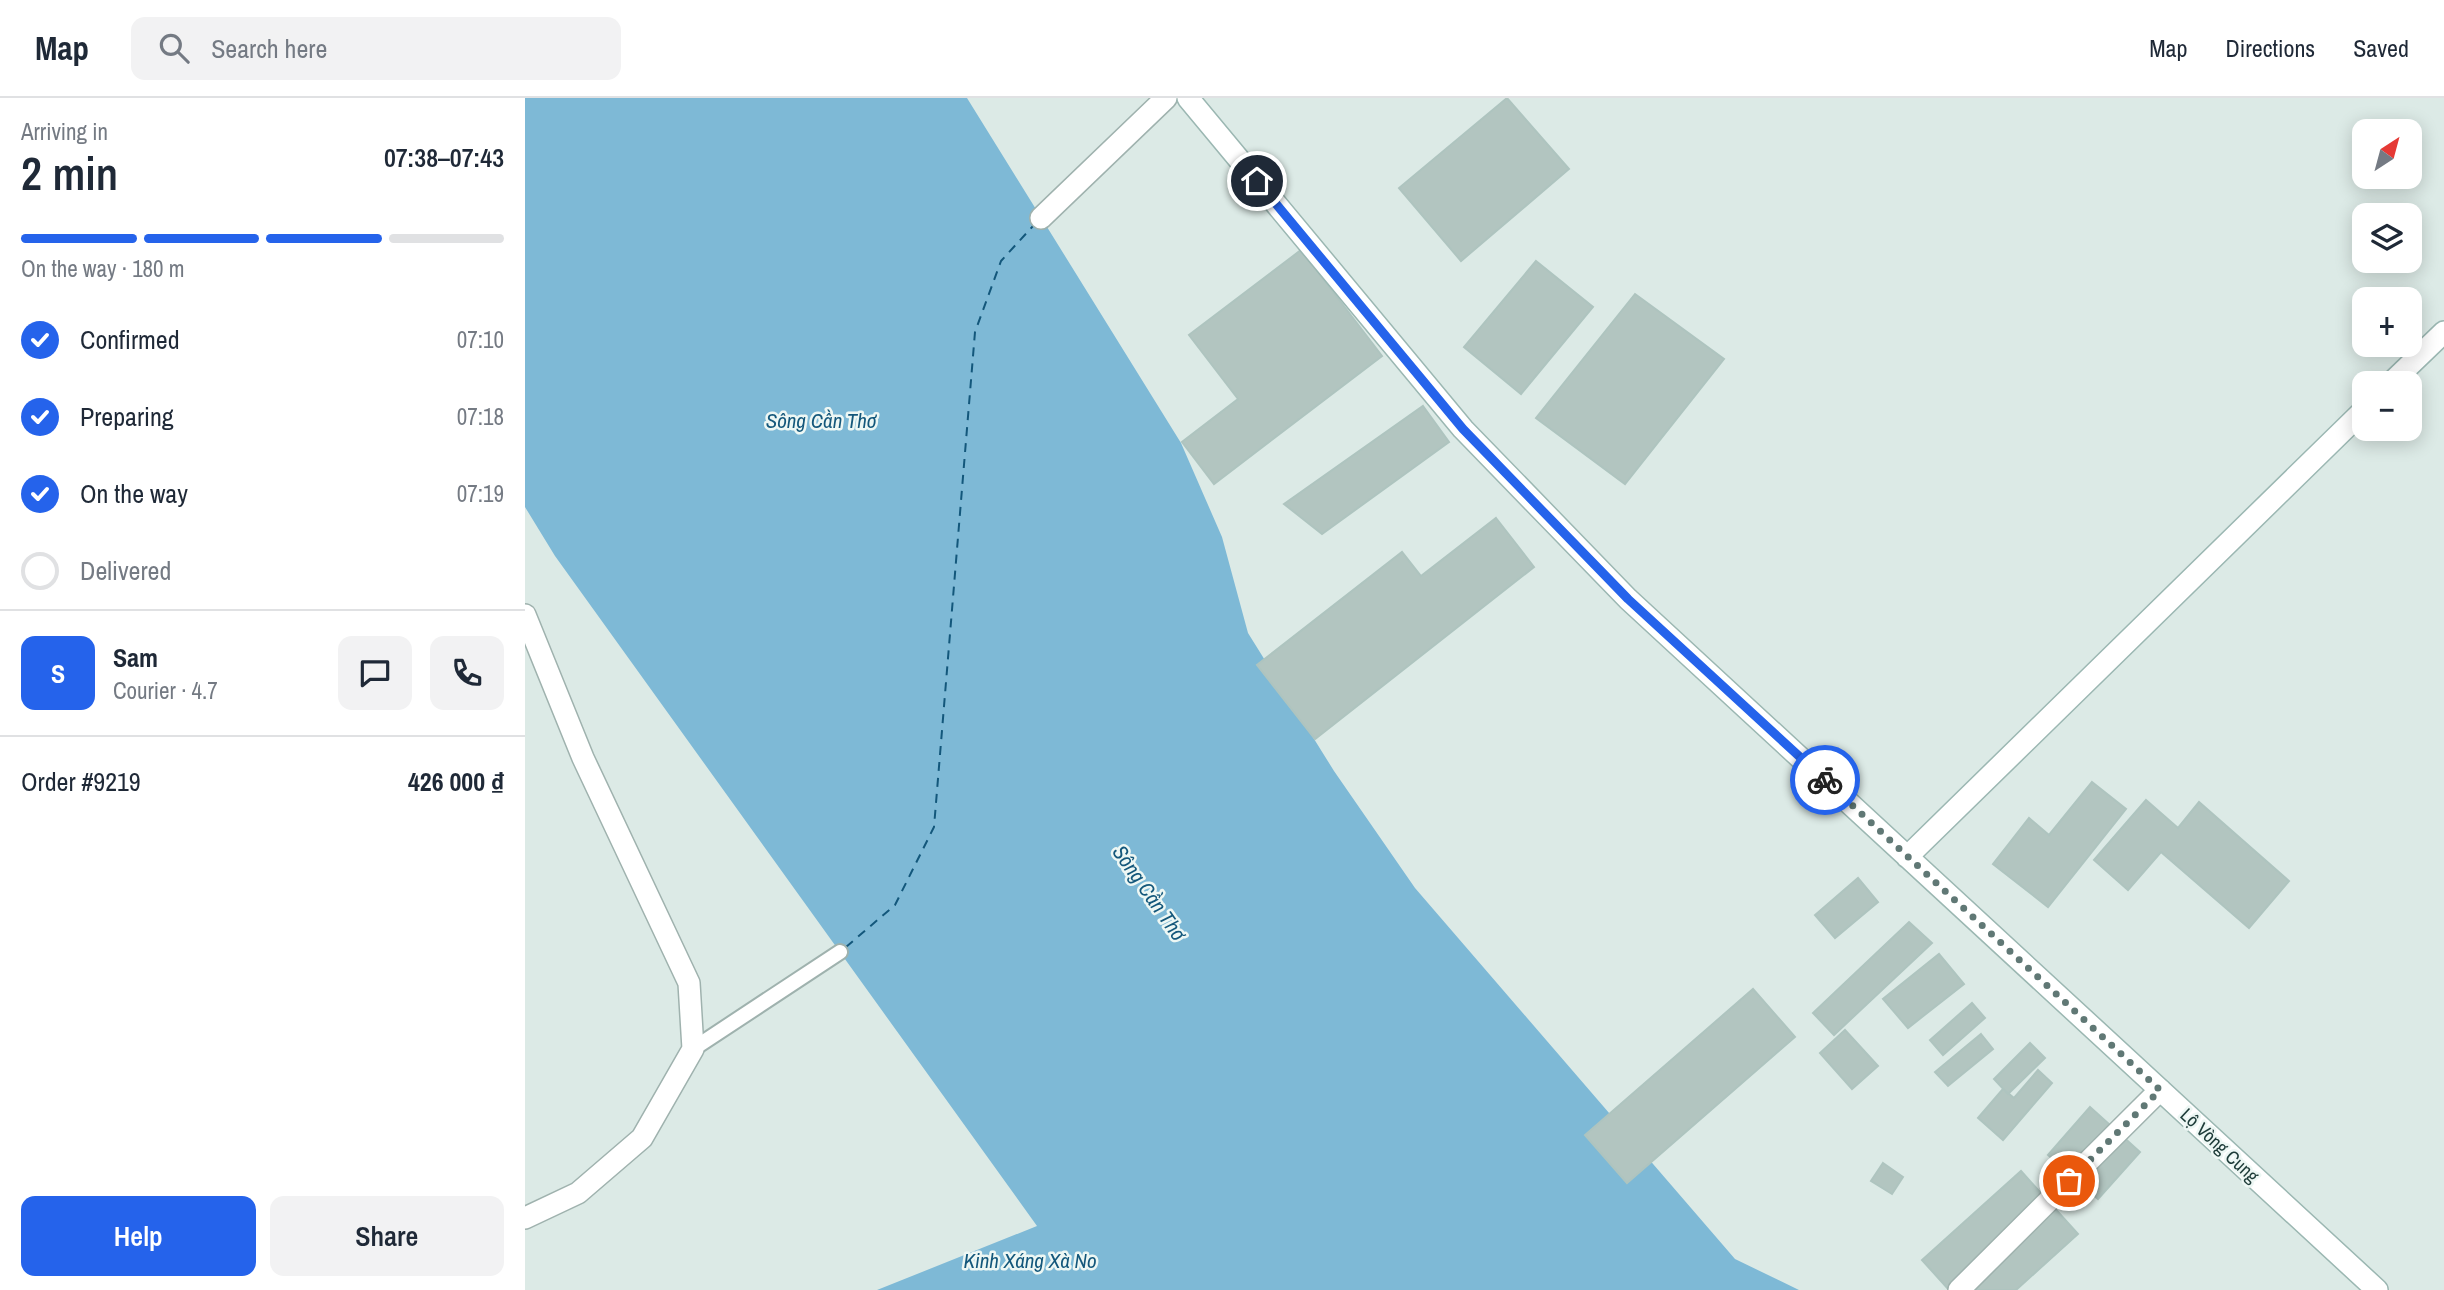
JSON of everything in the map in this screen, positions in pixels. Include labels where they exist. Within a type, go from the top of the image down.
[{"type":"main road","points":[[1041,218],[1167,98]]},
{"type":"main road","name":"Lộ Vòng Cung","points":[[1188,98],[1463,429],[1628,599],[2377,1290]]},
{"type":"main road","points":[[2403,371],[2444,332]]},
{"type":"main road","points":[[1907,857],[2352,422]]},
{"type":"main road","points":[[525,615],[583,758],[688,983],[693,1049],[642,1138],[578,1194],[525,1218]]},
{"type":"main road","points":[[1959,1290],[2160,1090]]},
{"type":"lane","points":[[693,1049],[840,952]]},
{"type":"water","name":"Sông Cần Thơ","points":[[525,98],[967,98],[1181,443],[1222,537],[1248,633],[1334,771],[1415,888],[1735,1259],[1799,1290],[877,1290],[1037,1226],[555,556],[525,507]]},
{"type":"building","points":[[1507,98],[1569,169],[1461,261],[1399,188]]},
{"type":"building","points":[[1301,250],[1382,356],[1214,484],[1182,442],[1238,399],[1189,335]]},
{"type":"building","points":[[1536,261],[1593,307],[1521,394],[1464,347]]},
{"type":"building","points":[[1635,294],[1724,359],[1625,484],[1536,418]]},
{"type":"building","points":[[1423,406],[1449,442],[1322,534],[1284,504]]},
{"type":"building","points":[[1496,518],[1534,567],[1315,739],[1257,665],[1402,552],[1421,576]]},
{"type":"building","points":[[2092,782],[2126,809],[2048,907],[1993,864],[2029,818],[2049,835]]},
{"type":"building","points":[[2146,800],[2178,828],[2199,802],[2289,881],[2249,928],[2161,852],[2128,890],[2094,860]]},
{"type":"building","points":[[1858,878],[1878,902],[1835,938],[1815,915]]},
{"type":"building","points":[[1909,922],[1932,943],[1834,1035],[1813,1013]]},
{"type":"building","points":[[1939,954],[1964,984],[1908,1028],[1883,999]]},
{"type":"building","points":[[1753,989],[1795,1037],[1627,1183],[1585,1135]]},
{"type":"building","points":[[1972,1003],[1985,1018],[1943,1055],[1930,1040]]},
{"type":"building","points":[[1845,1030],[1878,1066],[1852,1089],[1820,1053]]},
{"type":"building","points":[[1981,1034],[1993,1049],[1948,1086],[1935,1072]]},
{"type":"building","points":[[2030,1043],[2045,1058],[2008,1094],[1994,1079]]},
{"type":"building","points":[[2038,1070],[2052,1083],[2003,1140],[1978,1118],[2003,1089],[2014,1098]]},
{"type":"building","points":[[2090,1107],[2140,1152],[2098,1199],[2048,1155]]},
{"type":"building","points":[[1883,1163],[1903,1177],[1892,1194],[1871,1181]]},
{"type":"building","points":[[2021,1171],[2078,1234],[2016,1290],[1949,1290],[1922,1260]]},
{"type":"ferry route","points":[[846,947],[895,905],[934,827],[975,332],[1001,261],[1033,226]]},
{"type":"way so far","points":[[1825,780],[2160,1090],[2069,1181]]},
{"type":"route","points":[[1257,181],[1463,429],[1628,599],[1825,780]]},
{"type":"water label","name":"Kinh Xáng Xà No","points":[[1030,1261]]}]
